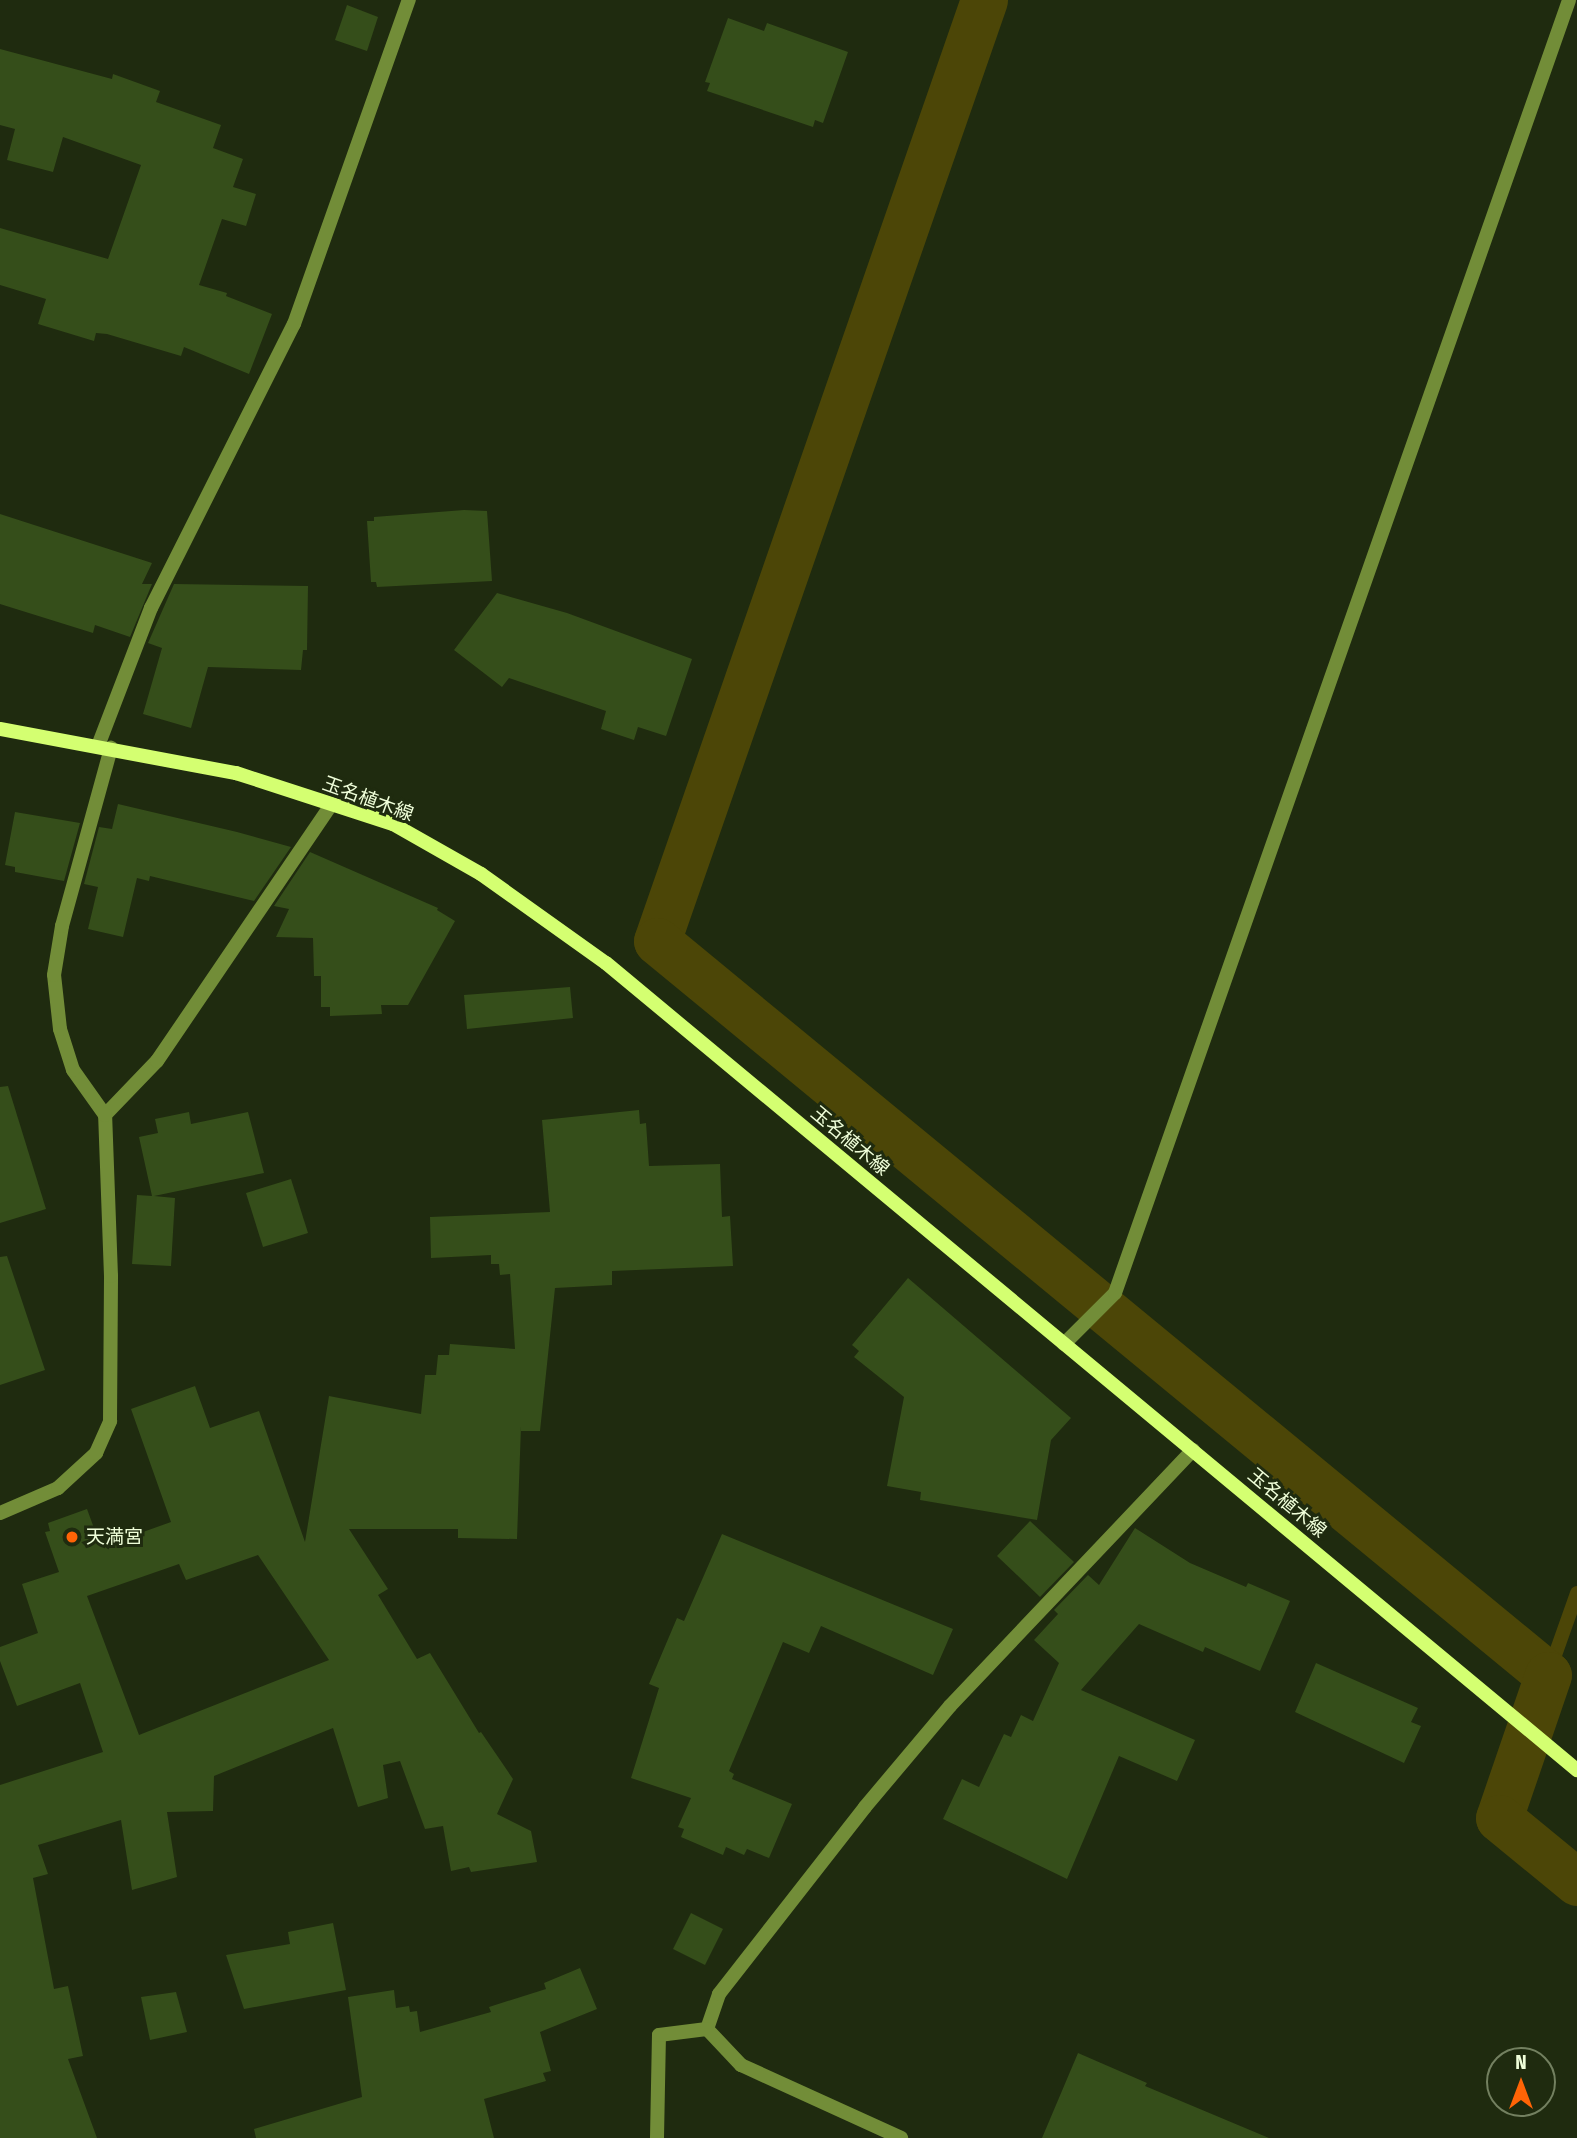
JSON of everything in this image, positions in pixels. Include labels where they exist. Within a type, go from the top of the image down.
[{"type":"main road","name":"玉名植木線","points":[[0,729],[236,773],[393,824],[470,868],[606,963],[1577,1770]]},
{"type":"street","points":[[0,1513],[58,1488],[96,1453],[110,1420],[111,1276],[105,1115],[73,1070],[60,1029],[54,975],[62,926],[105,747],[151,607],[294,324],[409,0]]},
{"type":"street","points":[[1064,1344],[1115,1293],[1569,0]]},
{"type":"street","points":[[105,1115],[157,1061],[331,805]]},
{"type":"street","points":[[707,2029],[719,1994],[899,1766],[950,1706],[1193,1450]]},
{"type":"street","points":[[657,2138],[659,2035],[707,2029]]},
{"type":"street","points":[[707,2029],[741,2065],[901,2138]]},
{"type":"building","points":[[347,5],[378,17],[367,51],[335,40]]},
{"type":"building","points":[[728,18],[764,31],[767,23],[848,52],[823,123],[815,120],[813,127],[707,91],[710,83],[705,82]]},
{"type":"building","points":[[0,49],[112,79],[113,74],[160,91],[156,102],[221,125],[213,148],[243,159],[233,187],[256,194],[246,226],[222,219],[199,285],[227,293],[226,296],[272,314],[249,374],[184,347],[181,356],[107,334],[96,333],[94,341],[38,324],[46,299],[0,285],[0,228],[108,259],[141,165],[63,137],[53,172],[7,160],[15,129],[0,125]]},
{"type":"building","points":[[464,510],[487,511],[492,581],[377,587],[376,582],[371,582],[367,521],[374,521],[374,517]]},
{"type":"building","points":[[0,514],[152,563],[142,584],[152,584],[130,637],[95,625],[93,633],[0,604]]},
{"type":"building","points":[[174,584],[308,586],[307,650],[303,650],[301,670],[208,667],[191,728],[143,714],[162,648],[148,643]]},
{"type":"building","points":[[497,593],[567,613],[692,659],[666,736],[638,727],[634,740],[601,729],[606,711],[509,678],[502,687],[454,650]]},
{"type":"building","points":[[118,804],[291,847],[254,901],[150,876],[149,881],[137,878],[123,937],[88,929],[98,887],[84,884],[99,827],[112,829]]},
{"type":"building","points":[[15,812],[80,823],[64,881],[15,872],[15,867],[5,865]]},
{"type":"building","points":[[310,852],[438,908],[437,910],[455,921],[408,1005],[381,1005],[382,1014],[330,1016],[330,1007],[321,1007],[321,976],[314,976],[313,938],[276,937],[289,909],[274,906]]},
{"type":"building","points":[[570,987],[573,1018],[467,1029],[464,995]]},
{"type":"building","points":[[8,1086],[46,1209],[0,1223],[0,1087]]},
{"type":"building","points":[[639,1110],[640,1124],[646,1123],[649,1166],[720,1164],[722,1217],[730,1216],[733,1266],[612,1271],[612,1285],[555,1288],[540,1431],[521,1431],[521,1426],[517,1539],[458,1538],[458,1529],[349,1529],[388,1589],[378,1595],[417,1659],[430,1653],[479,1733],[481,1732],[513,1779],[497,1814],[531,1831],[537,1862],[471,1872],[469,1867],[451,1871],[443,1826],[425,1829],[400,1761],[383,1765],[388,1798],[358,1807],[333,1728],[214,1776],[213,1811],[167,1812],[177,1877],[132,1890],[121,1820],[38,1845],[48,1874],[33,1878],[54,1989],[68,1986],[83,2056],[68,2059],[97,2138],[0,2138],[0,1785],[103,1752],[80,1683],[17,1706],[0,1661],[0,1647],[38,1633],[22,1584],[59,1572],[45,1532],[50,1531],[48,1523],[87,1509],[101,1547],[171,1522],[131,1409],[195,1386],[210,1428],[259,1411],[305,1542],[329,1396],[421,1414],[425,1375],[436,1375],[438,1355],[449,1355],[450,1344],[515,1349],[510,1274],[500,1275],[499,1264],[491,1264],[491,1255],[431,1258],[430,1217],[550,1212],[542,1120]],"holes":[[[258,1555],[329,1660],[139,1735],[87,1596],[179,1564],[186,1580]]]},
{"type":"building","points":[[189,1112],[191,1124],[248,1112],[264,1173],[154,1196],[175,1198],[171,1266],[132,1264],[137,1195],[152,1196],[139,1137],[158,1133],[155,1119]]},
{"type":"building","points":[[291,1179],[308,1233],[263,1247],[246,1193]]},
{"type":"building","points":[[7,1256],[45,1370],[0,1385],[0,1257]]},
{"type":"building","points":[[908,1278],[1071,1418],[1051,1440],[1037,1520],[920,1500],[921,1492],[887,1486],[904,1397],[854,1357],[859,1351],[852,1345]]},
{"type":"building","points":[[1030,1521],[1074,1562],[1040,1597],[997,1556]]},
{"type":"building","points":[[1135,1528],[1190,1563],[1246,1587],[1248,1583],[1290,1601],[1260,1671],[1205,1647],[1203,1652],[1139,1624],[1081,1690],[1195,1740],[1177,1781],[1119,1756],[1067,1879],[943,1819],[962,1779],[979,1787],[1004,1734],[1011,1737],[1021,1715],[1033,1721],[1059,1663],[1034,1640],[1058,1614],[1054,1610],[1088,1575],[1099,1585]]},
{"type":"building","points":[[722,1534],[953,1629],[933,1675],[821,1626],[809,1653],[783,1642],[729,1771],[734,1774],[732,1779],[792,1804],[769,1858],[747,1849],[744,1855],[726,1847],[723,1855],[681,1837],[684,1829],[678,1827],[691,1798],[631,1778],[659,1688],[649,1684],[677,1618],[684,1621]]},
{"type":"building","points":[[1316,1663],[1418,1708],[1411,1722],[1421,1726],[1404,1763],[1295,1712]]},
{"type":"building","points":[[691,1913],[723,1929],[705,1965],[673,1949]]},
{"type":"building","points":[[333,1923],[346,1990],[244,2009],[226,1955],[290,1944],[288,1932]]},
{"type":"building","points":[[580,1968],[597,2009],[540,2032],[551,2071],[543,2073],[546,2081],[484,2099],[494,2138],[256,2138],[254,2129],[362,2097],[348,1997],[394,1990],[396,2008],[409,2006],[410,2012],[417,2011],[420,2032],[491,2012],[489,2007],[546,1989],[544,1983]]},
{"type":"building","points":[[176,1992],[187,2032],[150,2040],[141,1997]]},
{"type":"building","points":[[1078,2053],[1147,2083],[1145,2086],[1269,2138],[1042,2138]]},
{"type":"waterway","points":[[984,0],[657,941],[1548,1675],[1499,1818],[1577,1882]]},
{"type":"waterway","points":[[1548,1675],[1577,1593]]},
{"type":"place","name":"天満宮","points":[[72,1537]]}]
